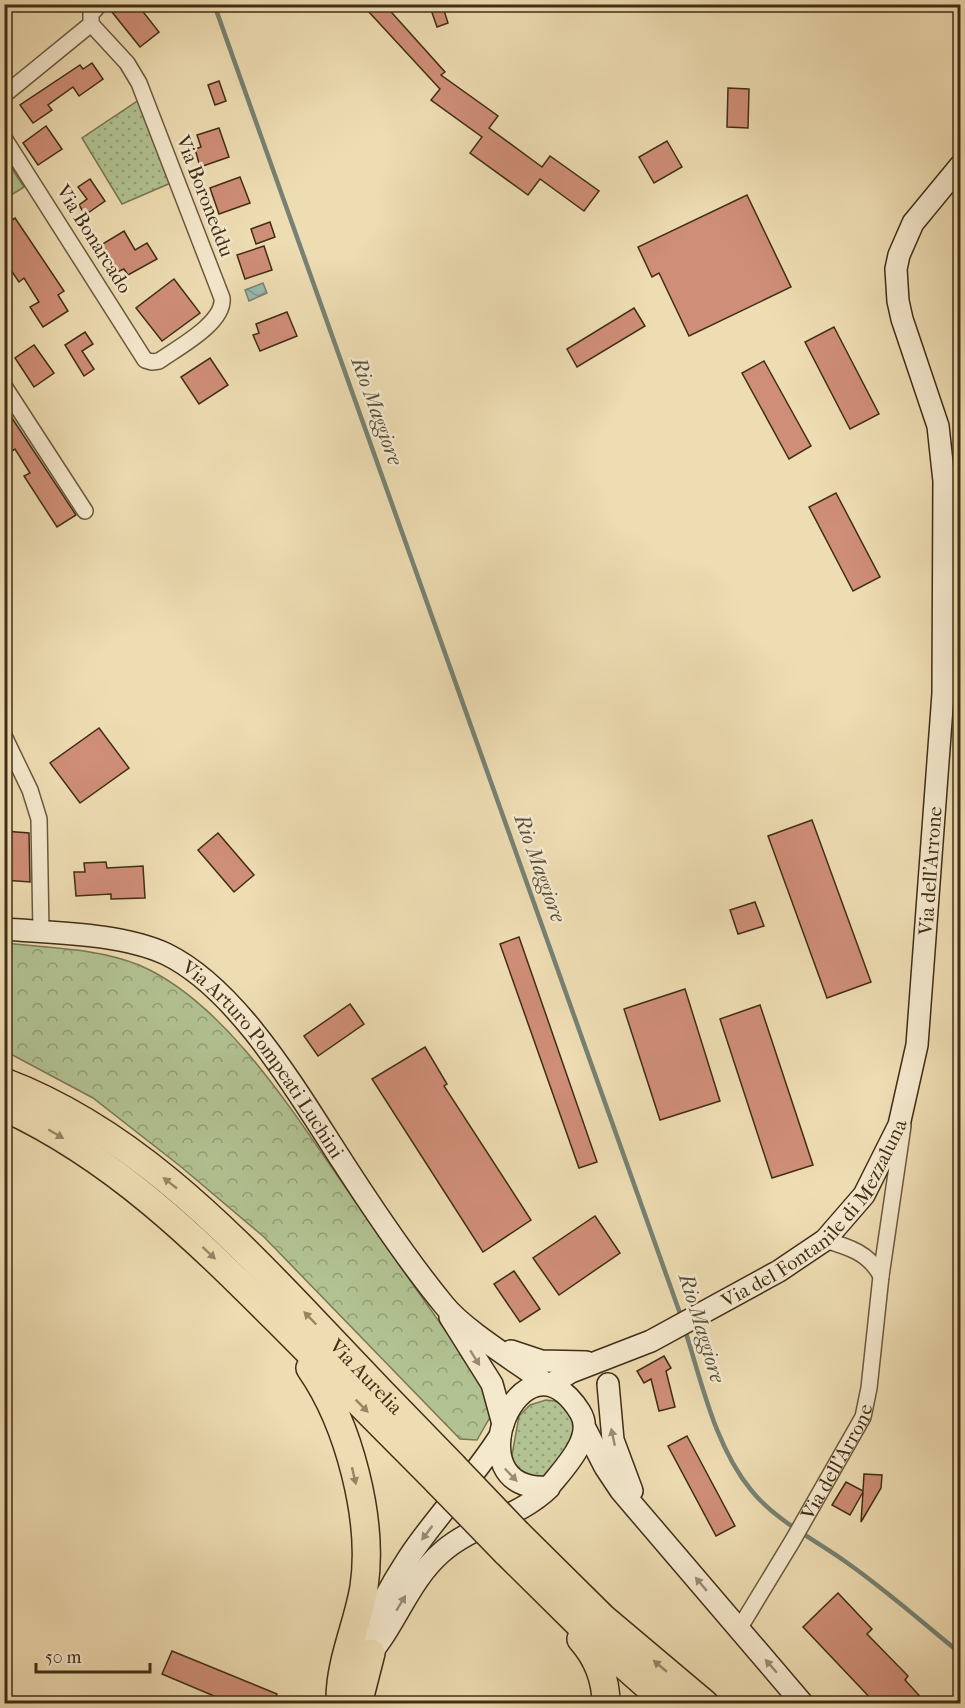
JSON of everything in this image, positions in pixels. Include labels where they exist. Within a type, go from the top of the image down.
[{"type":"highway","name":"Via Aurelia","points":[[4,1082],[54,1104],[97,1130],[178,1189],[252,1257],[592,1637],[668,1704]]},
{"type":"highway","name":"Via Aurelia","points":[[4,1107],[85,1151],[136,1188],[445,1473]]},
{"type":"highway","points":[[242,1284],[251,1303],[315,1375],[330,1399],[347,1444],[361,1505],[366,1563],[362,1599],[342,1674],[346,1702]]},
{"type":"highway","name":"Via Aurelia","points":[[516,1552],[603,1618],[705,1704]]},
{"type":"highway","points":[[516,1552],[525,1583],[577,1634],[593,1655],[602,1674],[606,1704]]},
{"type":"highway","points":[[346,1702],[364,1661]]},
{"type":"street","points":[[4,95],[91,24],[91,14],[100,4]]},
{"type":"street","name":"Via Boroneddu","points":[[91,24],[127,63],[136,78],[222,301],[221,310],[212,323],[159,361],[149,362]]},
{"type":"street","name":"Via Bonarcado","points":[[4,138],[143,357],[149,362]]},
{"type":"street","name":"Via dell'Arrone","points":[[738,1629],[794,1539],[862,1417],[869,1388],[880,1276],[916,1045],[943,694],[944,481],[941,443],[933,408],[898,301],[896,269],[902,247],[913,223],[960,166]]},
{"type":"street","points":[[4,386],[85,511]]},
{"type":"street","points":[[4,736],[30,790],[39,819],[41,932]]},
{"type":"street","name":"Via Arturo Pompeati Luchini","points":[[4,929],[108,939],[156,950],[178,960],[219,994],[271,1055],[404,1255],[446,1308],[548,1384]]},
{"type":"street","name":"Via del Fontanile di Mezzaluna","points":[[585,1425],[608,1384],[633,1354],[654,1339],[779,1270],[825,1240],[852,1211],[875,1177],[898,1125],[910,1074]]},
{"type":"street","points":[[825,1240],[862,1254],[873,1263],[880,1276]]},
{"type":"street","name":"Via Arturo Pompeati Luchini","points":[[446,1308],[454,1327],[492,1384],[501,1430]]},
{"type":"street","name":"Via Arturo Pompeati Luchini","points":[[484,1338],[532,1359],[596,1362]]},
{"type":"street","name":"Via del Fontanile di Mezzaluna","points":[[548,1384],[571,1372],[654,1339]]},
{"type":"street","points":[[364,1661],[360,1649],[380,1606],[408,1557],[477,1472],[518,1398],[548,1384],[575,1405],[616,1484],[803,1704]]},
{"type":"street","points":[[608,1384],[613,1440],[641,1511]]},
{"type":"street","points":[[364,1661],[406,1595],[442,1552],[472,1531],[530,1504],[549,1487],[571,1459],[585,1425]]},
{"type":"street","points":[[501,1430],[501,1459],[509,1474],[531,1487],[549,1487]]},
{"type":"green space","points":[[139,100],[173,182],[122,204],[82,138]]},
{"type":"green space","points":[[7,161],[24,187],[5,199],[5,163]]},
{"type":"green space","points":[[4,943],[90,952],[139,965],[171,983],[202,1006],[231,1035],[259,1066],[284,1100],[483,1383],[493,1412],[477,1440],[460,1439],[264,1237],[180,1166],[93,1098],[5,1051]]},
{"type":"green space","points":[[546,1400],[555,1401],[568,1408],[575,1427],[571,1439],[549,1477],[524,1475],[513,1463],[512,1455],[519,1416],[530,1405]]},
{"type":"water","points":[[263,283],[267,293],[249,301],[245,290]]},
{"type":"building","points":[[122,4],[137,4],[159,32],[140,47],[112,12]]},
{"type":"building","points":[[375,4],[384,4],[445,72],[441,75],[498,116],[489,128],[542,167],[550,156],[599,191],[584,211],[540,179],[528,195],[470,153],[482,137],[431,100],[440,89],[368,11]]},
{"type":"building","points":[[429,4],[442,4],[448,23],[437,27]]},
{"type":"building","points":[[92,63],[103,79],[79,96],[73,87],[48,105],[52,110],[33,123],[20,105],[80,65],[83,69]]},
{"type":"building","points":[[219,81],[226,101],[215,105],[208,85]]},
{"type":"building","points":[[728,88],[749,89],[748,128],[727,127]]},
{"type":"building","points":[[46,126],[62,149],[38,165],[23,143]]},
{"type":"building","points":[[219,128],[229,157],[200,167],[195,149],[201,147],[197,135]]},
{"type":"building","points":[[667,141],[682,167],[654,183],[639,157]]},
{"type":"building","points":[[240,177],[250,203],[219,214],[210,188]]},
{"type":"building","points":[[90,179],[105,201],[85,215],[79,205],[87,199],[78,187]]},
{"type":"building","points":[[747,195],[791,287],[689,336],[659,273],[652,277],[638,247]]},
{"type":"building","points":[[15,218],[64,291],[58,295],[68,311],[43,327],[30,307],[39,302],[24,278],[19,282],[4,260],[4,225]]},
{"type":"building","points":[[270,222],[275,237],[256,244],[251,229]]},
{"type":"building","points":[[124,231],[135,250],[147,243],[157,259],[128,275],[124,269],[117,272],[101,245]]},
{"type":"building","points":[[264,246],[272,270],[245,279],[237,255]]},
{"type":"building","points":[[174,279],[200,313],[162,341],[136,308]]},
{"type":"building","points":[[634,308],[645,326],[577,367],[567,349]]},
{"type":"building","points":[[287,312],[297,336],[260,351],[253,335],[259,333],[256,324]]},
{"type":"building","points":[[834,327],[879,414],[850,429],[805,342]]},
{"type":"building","points":[[85,332],[93,344],[82,351],[94,369],[84,376],[65,345]]},
{"type":"building","points":[[34,345],[54,373],[34,387],[15,358]]},
{"type":"building","points":[[210,358],[228,385],[199,404],[181,377]]},
{"type":"building","points":[[764,361],[811,446],[789,459],[742,373]]},
{"type":"building","points":[[4,406],[76,515],[57,527],[24,476],[30,473],[15,449],[4,456]]},
{"type":"building","points":[[836,493],[880,577],[853,591],[809,507]]},
{"type":"building","points":[[99,728],[129,768],[80,803],[50,763]]},
{"type":"building","points":[[812,820],[871,982],[827,998],[768,836]]},
{"type":"building","points":[[4,831],[29,833],[30,882],[4,880]]},
{"type":"building","points":[[218,833],[254,875],[234,892],[198,850]]},
{"type":"building","points":[[106,862],[107,868],[143,866],[145,898],[111,899],[111,894],[76,896],[74,872],[85,872],[84,863]]},
{"type":"building","points":[[755,902],[764,926],[738,934],[730,910]]},
{"type":"building","points":[[519,937],[597,1162],[579,1168],[500,944]]},
{"type":"building","points":[[685,989],[720,1101],[660,1120],[624,1009]]},
{"type":"building","points":[[350,1004],[364,1024],[318,1056],[304,1036]]},
{"type":"building","points":[[760,1005],[813,1165],[772,1178],[720,1019]]},
{"type":"building","points":[[425,1047],[447,1084],[444,1086],[531,1220],[483,1252],[372,1079]]},
{"type":"building","points":[[595,1216],[620,1253],[559,1295],[533,1258]]},
{"type":"building","points":[[514,1271],[540,1309],[520,1322],[494,1284]]},
{"type":"building","points":[[664,1356],[671,1368],[666,1371],[675,1407],[659,1411],[651,1379],[644,1383],[637,1371]]},
{"type":"building","points":[[687,1436],[735,1526],[716,1536],[668,1446]]},
{"type":"building","points":[[864,1474],[882,1475],[881,1488],[861,1522],[863,1492],[850,1515],[832,1505],[846,1482],[863,1491]]},
{"type":"building","points":[[838,1593],[872,1629],[867,1634],[908,1676],[905,1680],[927,1704],[876,1704],[803,1627]]},
{"type":"building","points":[[172,1651],[277,1694],[273,1704],[233,1704],[162,1674]]},
{"type":"waterway","name":"Rio Maggiore","points":[[214,4],[682,1319]]},
{"type":"waterway","name":"Rio Maggiore","points":[[685,1330],[719,1434],[728,1454],[751,1490],[772,1511],[861,1573],[960,1653]]}]
